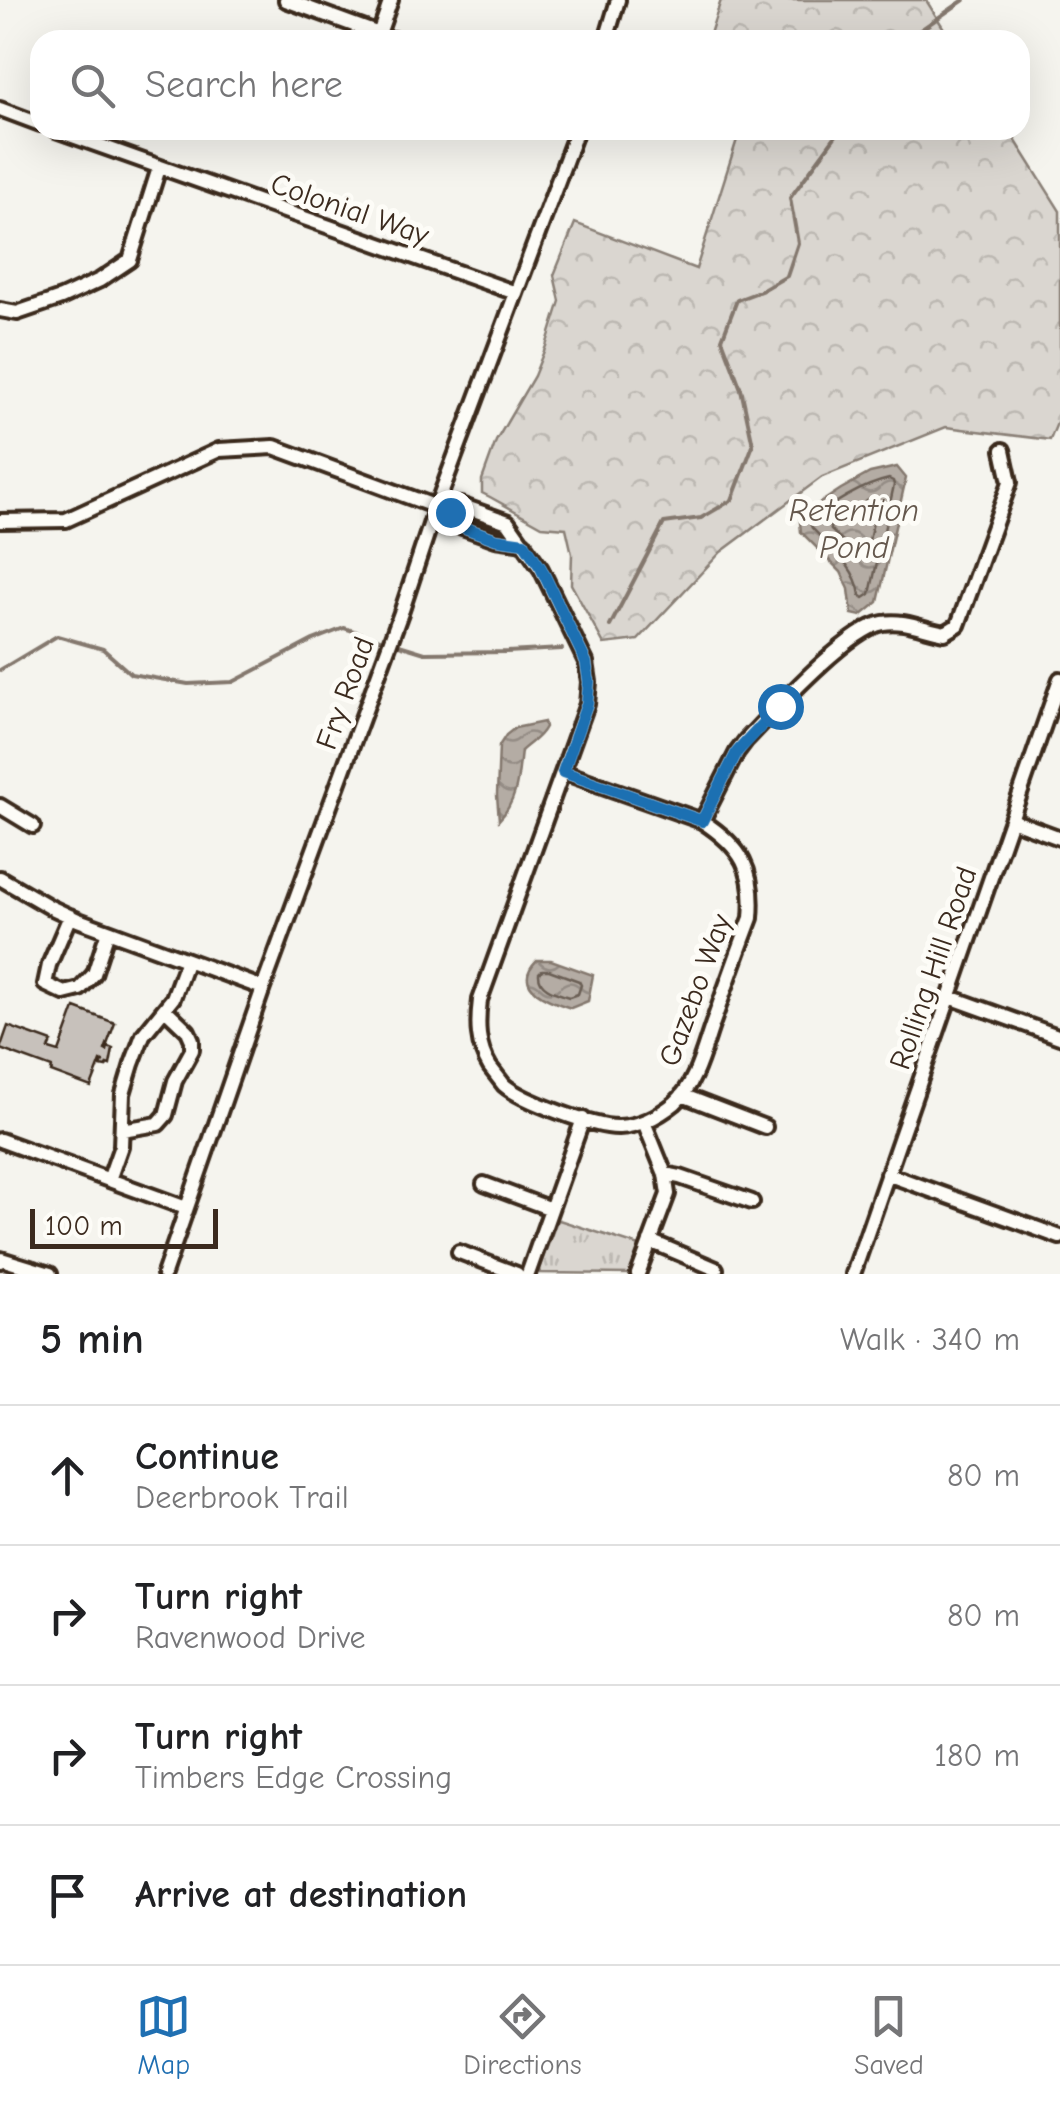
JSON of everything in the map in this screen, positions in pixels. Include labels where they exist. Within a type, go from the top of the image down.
[{"type":"street","points":[[286,0],[367,30]]},
{"type":"street","points":[[380,30],[391,0]]},
{"type":"street","points":[[609,30],[618,0]]},
{"type":"street","points":[[0,109],[30,120]]},
{"type":"street","name":"Colonial Way","points":[[83,140],[516,293]]},
{"type":"street","name":"Fry Road","points":[[164,1274],[264,988],[402,610],[443,509],[516,293],[573,140]]},
{"type":"street","points":[[0,310],[17,313],[61,298],[100,280],[130,260],[159,168]]},
{"type":"street","points":[[0,521],[66,520],[219,450],[274,446],[443,509],[457,525],[496,539],[524,543],[541,568],[586,662],[589,682],[587,704],[480,1000],[480,1044],[489,1066],[504,1085],[523,1097],[602,1126],[644,1122],[665,1174],[668,1194],[638,1274]]},
{"type":"street","points":[[563,772],[702,821],[746,740],[822,664],[870,627],[900,622],[946,633],[958,626],[1010,482],[1003,450]]},
{"type":"street","name":"Rolling Hill Road","points":[[852,1274],[1060,679]]},
{"type":"street","points":[[0,806],[33,826]]},
{"type":"street","points":[[1011,820],[1060,838]]},
{"type":"street","name":"Gazebo Way","points":[[644,1122],[682,1095],[694,1076],[751,918],[748,873],[738,852],[702,821]]},
{"type":"street","points":[[0,878],[70,916],[264,988]]},
{"type":"street","points":[[70,916],[45,984],[64,993],[80,989],[94,974],[108,931]]},
{"type":"street","points":[[109,1180],[121,1146],[124,1094],[132,1064],[143,1035],[173,998],[187,960]]},
{"type":"street","points":[[950,997],[1060,1037]]},
{"type":"street","points":[[122,1130],[158,1124],[166,1115],[175,1081],[192,1050],[188,1031],[165,1008]]},
{"type":"street","points":[[682,1095],[765,1127]]},
{"type":"street","points":[[528,1274],[582,1119]]},
{"type":"street","points":[[0,1140],[186,1208]]},
{"type":"street","points":[[665,1174],[752,1202]]},
{"type":"street","points":[[887,1174],[1060,1236]]},
{"type":"street","points":[[484,1184],[551,1208]]},
{"type":"street","points":[[650,1241],[716,1269]]},
{"type":"street","points":[[459,1252],[517,1274]]},
{"type":"street","points":[[0,1261],[50,1274]]},
{"type":"green space","points":[[721,0],[926,0],[945,30],[711,30]]},
{"type":"green space","points":[[737,140],[1015,140],[1060,211],[1060,416],[1050,440],[946,427],[822,477],[721,552],[638,640],[604,644],[571,584],[572,554],[566,528],[542,526],[482,493],[482,480],[496,441],[534,376],[546,346],[560,301],[554,275],[575,223],[696,269]]},
{"type":"green space","points":[[559,1220],[643,1247],[633,1274],[540,1273]]},
{"type":"water","name":"Retention Pond","points":[[897,467],[906,478],[878,602],[861,616],[852,614],[849,589],[841,572],[801,532],[800,522],[803,514],[841,489],[870,473]]},
{"type":"water","points":[[544,722],[540,735],[521,751],[514,796],[499,820],[499,746],[515,728]]},
{"type":"water","points":[[537,960],[551,960],[593,975],[588,1001],[571,1008],[536,992],[528,978]]},
{"type":"building","points":[[75,1008],[115,1023],[105,1050],[113,1049],[110,1065],[101,1066],[101,1061],[91,1087],[0,1049],[8,1026],[52,1042],[49,1049],[59,1052]]},
{"type":"waterway","points":[[920,30],[964,0]]},
{"type":"waterway","points":[[610,626],[664,523],[701,518],[732,500],[753,445],[741,389],[722,339],[737,300],[787,276],[798,243],[790,198],[833,140]]},
{"type":"waterway","points":[[0,670],[57,636],[103,649],[131,674],[188,684],[233,682],[344,628],[425,653],[562,649]]},
{"type":"route","points":[[450,512],[457,525],[496,539],[524,543],[541,568],[586,662],[587,704],[563,772],[702,821],[737,752],[780,706]]}]
